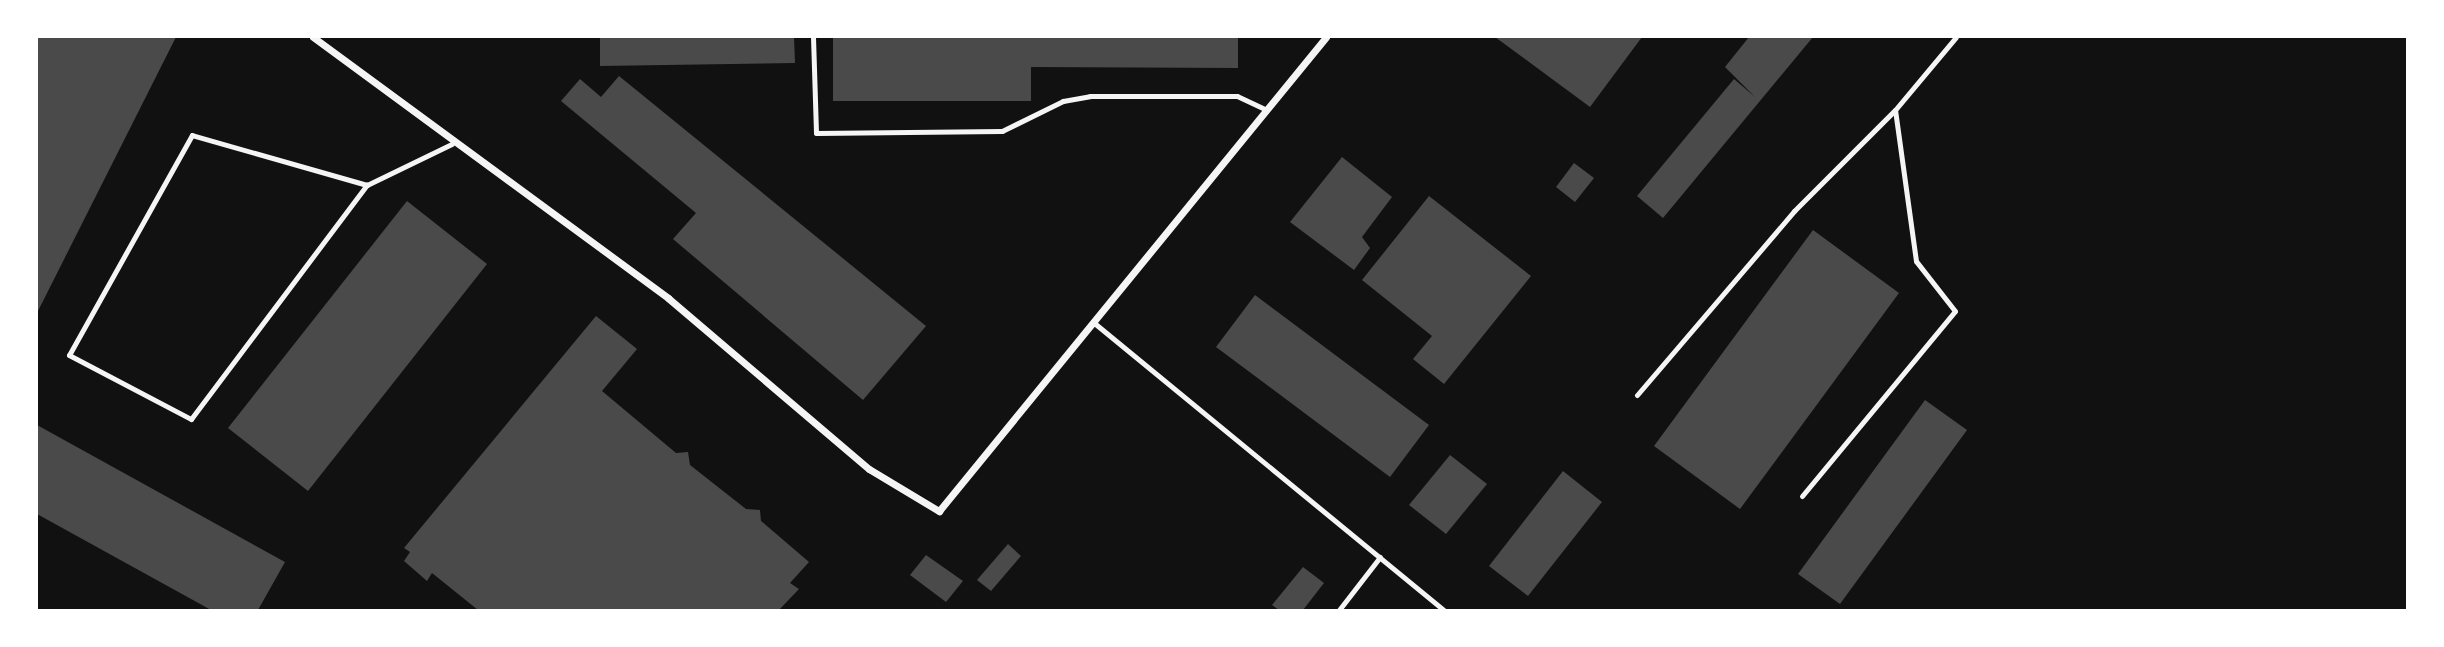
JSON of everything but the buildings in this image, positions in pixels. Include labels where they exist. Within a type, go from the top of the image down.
[{"type":"street","points":[[313,37],[452,144],[668,298],[869,469],[939,511],[1326,37]]},
{"type":"lane","points":[[813,37],[816,133],[1003,131],[1063,101],[1090,96],[1237,96],[1267,110]]},
{"type":"lane","points":[[1637,395],[1794,211],[1895,110],[1956,37]]},
{"type":"lane","points":[[1802,496],[1955,312],[1916,261],[1895,110]]},
{"type":"lane","points":[[367,185],[192,135],[69,355],[191,419],[367,185],[452,144]]},
{"type":"lane","points":[[1093,322],[1444,610]]},
{"type":"lane","points":[[1339,610],[1380,557]]}]
